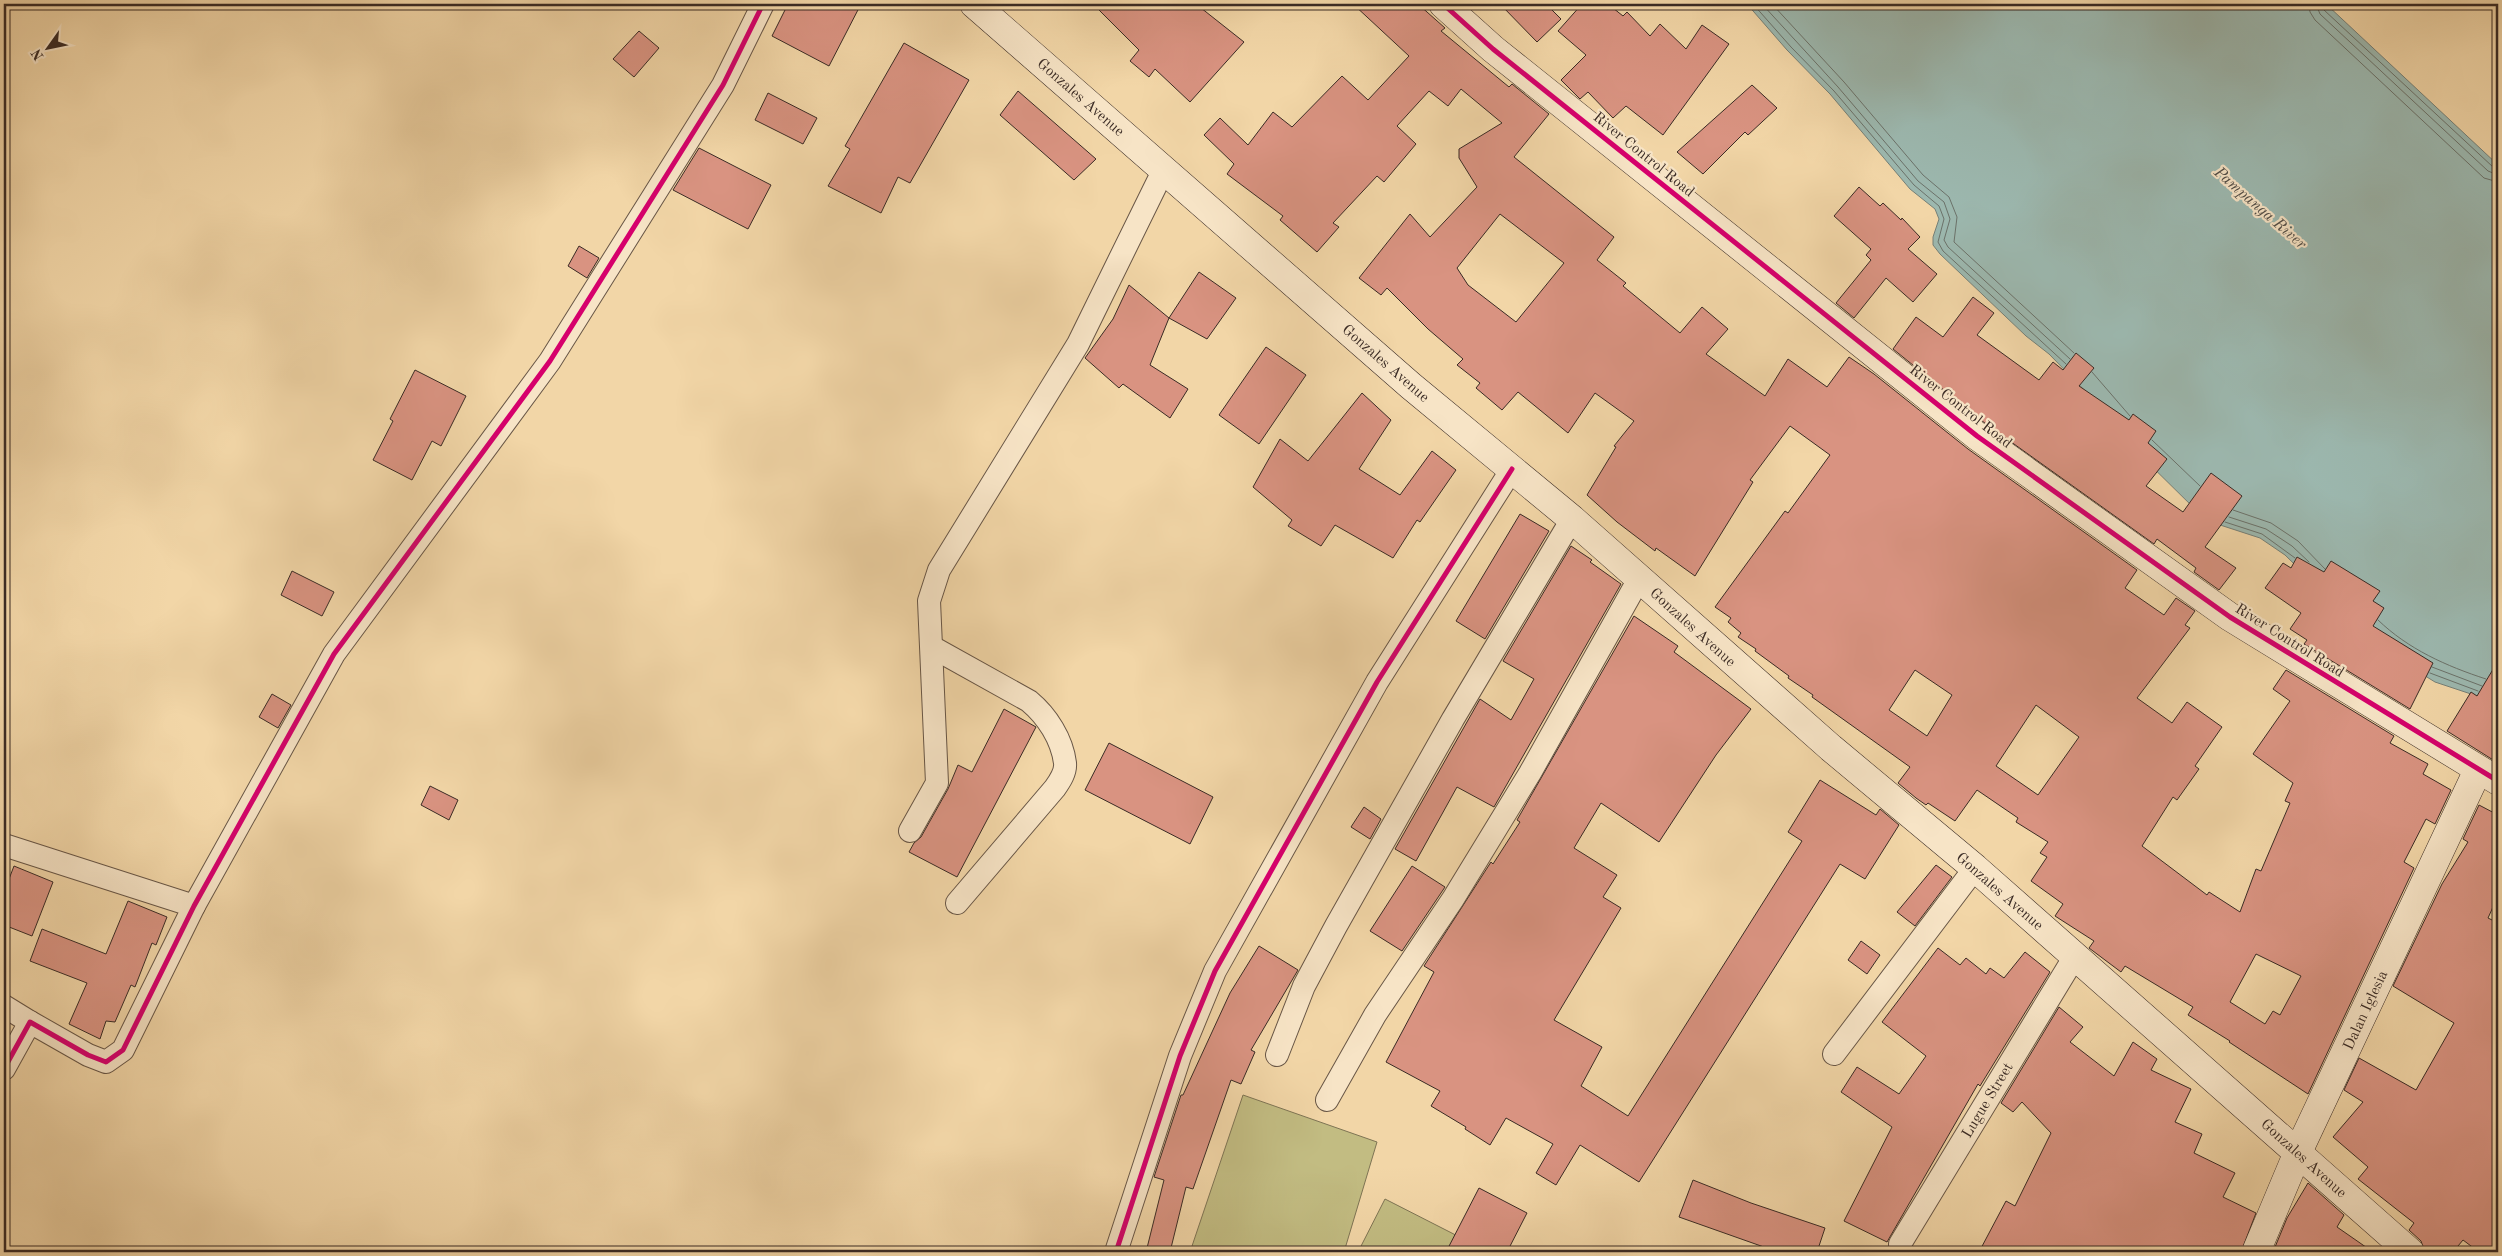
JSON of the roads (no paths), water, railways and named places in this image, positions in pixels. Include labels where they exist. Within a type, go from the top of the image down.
[{"type":"main road","name":"Gonzales Avenue","points":[[974,4],[1411,386],[1572,519],[1831,748],[1975,868],[2410,1252]]},
{"type":"main road","name":"River Control Road","points":[[1443,4],[1493,49],[1977,436],[2230,617],[2488,776]]},
{"type":"main road","name":"Dalan Iglesia","points":[[2256,1252],[2298,1152],[2488,776]]},
{"type":"street","points":[[4,1006],[80,1051],[106,1062],[123,1050],[194,906],[334,654],[550,361],[723,85],[763,4]]},
{"type":"street","points":[[910,831],[937,783],[929,601],[939,570],[1078,344],[1164,169]]},
{"type":"street","points":[[1116,1252],[1180,1056],[1215,971],[1377,682],[1512,469]]},
{"type":"street","points":[[1276,1055],[1304,986],[1336,926],[1453,720],[1572,519]]},
{"type":"street","points":[[1327,1100],[1376,1015],[1452,899],[1530,773],[1639,579]]},
{"type":"street","points":[[932,647],[1029,701],[1042,712],[1058,742],[1066,764],[1062,777],[1055,788],[958,903]]},
{"type":"street","points":[[4,845],[194,906]]},
{"type":"street","points":[[1834,1054],[1975,868]]},
{"type":"street","name":"Lugue Street","points":[[1900,1244],[2075,956]]},
{"type":"street","points":[[4,1069],[30,1022]]},
{"type":"water","name":"Pampanga River","points":[[1747,4],[2326,4],[2498,165],[2498,703],[2435,682],[2380,648],[2285,555],[2260,538],[2214,523],[2198,512],[2129,444],[2094,400],[2049,354],[2026,336],[1940,254],[1933,245],[1933,237],[1939,219],[1935,209],[1910,189],[1830,94],[1787,50]]}]
